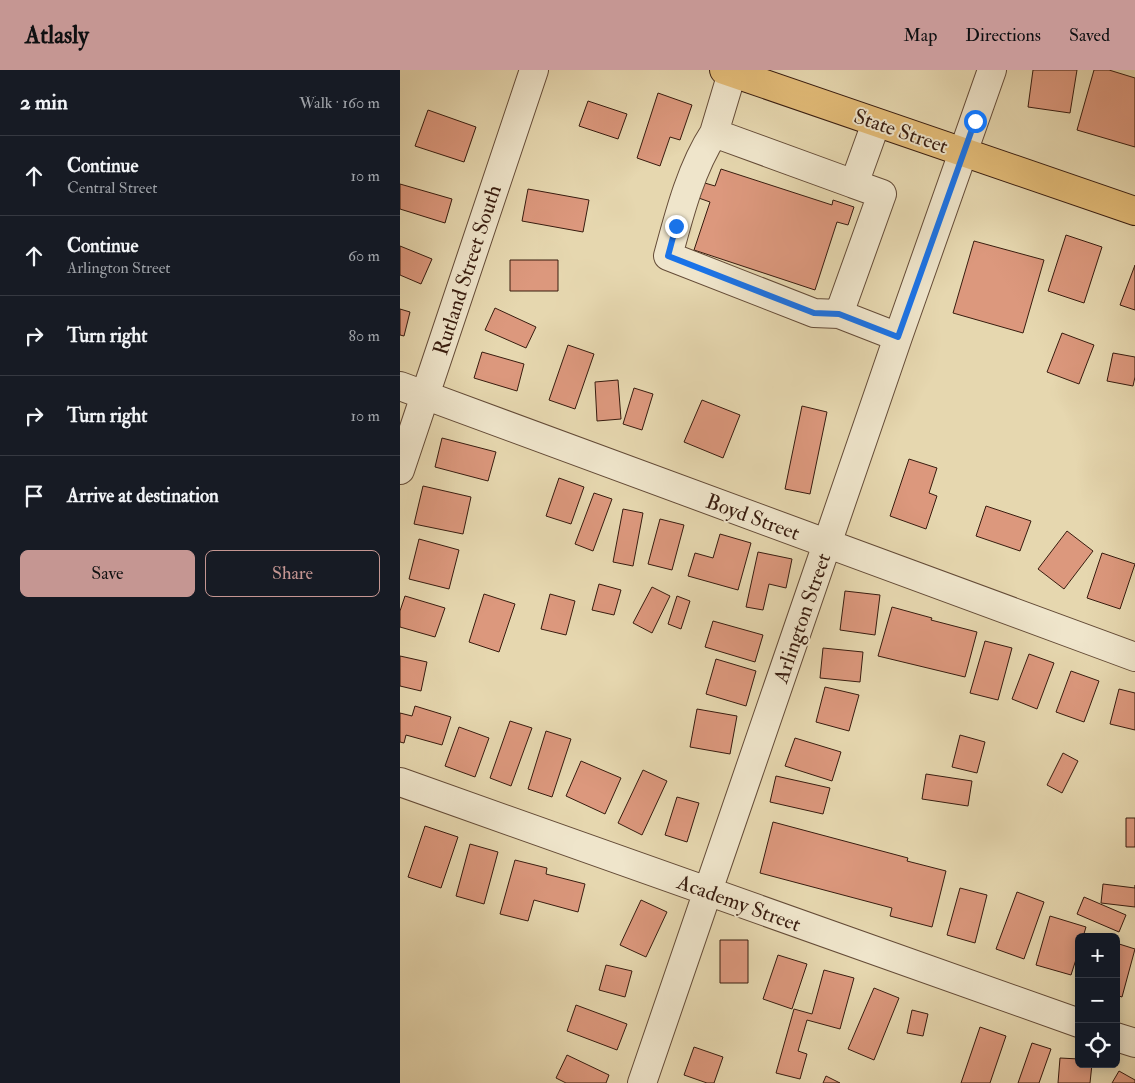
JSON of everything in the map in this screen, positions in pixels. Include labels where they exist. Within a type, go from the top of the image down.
[{"type":"highway","name":"State Street","points":[[728,71],[1135,210]]},
{"type":"street","name":"Rutland Street South","points":[[400,470],[534,70]]},
{"type":"street","name":"Arlington Street","points":[[642,1083],[898,337],[992,70]]},
{"type":"street","points":[[676,226],[692,220],[728,71]]},
{"type":"street","points":[[854,184],[876,123]]},
{"type":"street","points":[[714,133],[882,194],[839,314]]},
{"type":"street","points":[[701,179],[676,226],[668,256],[814,313],[839,314],[898,337]]},
{"type":"street","name":"Boyd Street","points":[[400,386],[1135,657]]},
{"type":"street","name":"Academy Street","points":[[400,782],[1076,1023]]},
{"type":"street","points":[[1120,1038],[1135,1044]]},
{"type":"building","points":[[1033,70],[1077,70],[1070,113],[1028,107]]},
{"type":"building","points":[[1094,70],[1109,70],[1135,78],[1135,147],[1077,130]]},
{"type":"building","points":[[658,93],[692,105],[680,140],[670,137],[660,166],[637,158]]},
{"type":"building","points":[[588,101],[627,114],[618,139],[579,126]]},
{"type":"building","points":[[428,110],[476,127],[464,162],[415,146]]},
{"type":"building","points":[[721,169],[832,205],[833,200],[854,207],[848,225],[837,222],[815,290],[694,250],[710,202],[693,196],[698,181],[715,186]]},
{"type":"building","points":[[400,184],[452,199],[445,223],[400,209]]},
{"type":"building","points":[[528,189],[589,200],[583,232],[522,221]]},
{"type":"building","points":[[1066,235],[1102,247],[1084,303],[1048,291]]},
{"type":"building","points":[[974,241],[1044,260],[1023,333],[953,313]]},
{"type":"building","points":[[400,246],[432,259],[421,284],[400,275]]},
{"type":"building","points":[[510,260],[558,260],[558,291],[510,291]]},
{"type":"building","points":[[1135,265],[1135,310],[1120,305]]},
{"type":"building","points":[[495,308],[536,327],[526,348],[485,330]]},
{"type":"building","points":[[400,309],[410,312],[404,336],[400,335]]},
{"type":"building","points":[[1062,333],[1094,345],[1079,384],[1047,372]]},
{"type":"building","points":[[568,345],[594,354],[575,409],[549,400]]},
{"type":"building","points":[[482,352],[524,364],[517,391],[474,378]]},
{"type":"building","points":[[1113,353],[1135,357],[1133,386],[1107,381]]},
{"type":"building","points":[[618,380],[621,419],[597,421],[595,382]]},
{"type":"building","points":[[634,388],[653,394],[642,430],[623,424]]},
{"type":"building","points":[[702,400],[740,415],[723,458],[684,442]]},
{"type":"building","points":[[802,406],[827,412],[810,494],[785,489]]},
{"type":"building","points":[[442,438],[496,452],[488,481],[435,467]]},
{"type":"building","points":[[909,459],[937,468],[929,493],[937,496],[926,529],[890,516]]},
{"type":"building","points":[[559,478],[584,487],[571,524],[546,516]]},
{"type":"building","points":[[423,486],[471,497],[463,534],[414,524]]},
{"type":"building","points":[[594,493],[612,499],[593,551],[575,544]]},
{"type":"building","points":[[986,506],[1031,521],[1020,551],[976,536]]},
{"type":"building","points":[[623,509],[643,513],[633,566],[613,562]]},
{"type":"building","points":[[660,519],[684,525],[672,570],[648,564]]},
{"type":"building","points":[[1067,531],[1093,551],[1064,589],[1038,569]]},
{"type":"building","points":[[720,534],[751,543],[738,590],[688,576],[695,553],[713,558]]},
{"type":"building","points":[[419,539],[459,550],[449,589],[409,579]]},
{"type":"building","points":[[758,552],[792,559],[786,588],[769,584],[763,610],[746,607]]},
{"type":"building","points":[[1102,553],[1135,564],[1120,609],[1087,598]]},
{"type":"building","points":[[599,584],[621,590],[614,615],[592,610]]},
{"type":"building","points":[[652,587],[670,596],[652,633],[633,623]]},
{"type":"building","points":[[845,591],[880,595],[875,635],[840,630]]},
{"type":"building","points":[[484,594],[515,604],[499,652],[469,642]]},
{"type":"building","points":[[550,594],[575,601],[566,635],[541,629]]},
{"type":"building","points":[[405,596],[445,608],[435,637],[400,627],[400,611]]},
{"type":"building","points":[[677,596],[690,601],[681,629],[668,624]]},
{"type":"building","points":[[892,607],[977,632],[965,677],[878,656]]},
{"type":"building","points":[[713,621],[763,635],[755,662],[705,647]]},
{"type":"building","points":[[985,641],[1012,648],[998,700],[970,693]]},
{"type":"building","points":[[823,648],[863,652],[860,682],[820,678]]},
{"type":"building","points":[[1029,654],[1054,663],[1037,709],[1012,699]]},
{"type":"building","points":[[400,656],[427,662],[421,691],[400,686]]},
{"type":"building","points":[[716,659],[756,671],[746,706],[706,694]]},
{"type":"building","points":[[1071,671],[1099,681],[1084,722],[1056,712]]},
{"type":"building","points":[[825,687],[859,695],[849,731],[816,722]]},
{"type":"building","points":[[1119,689],[1135,693],[1135,730],[1110,724]]},
{"type":"building","points":[[415,706],[451,717],[442,745],[406,735],[404,743],[400,742],[400,713],[412,716]]},
{"type":"building","points":[[697,709],[737,716],[730,754],[690,747]]},
{"type":"building","points":[[510,721],[532,728],[511,786],[490,778]]},
{"type":"building","points":[[459,727],[489,738],[475,777],[445,766]]},
{"type":"building","points":[[546,731],[571,739],[552,797],[528,789]]},
{"type":"building","points":[[960,735],[985,742],[977,773],[952,767]]},
{"type":"building","points":[[795,738],[841,752],[832,781],[785,766]]},
{"type":"building","points":[[1063,753],[1078,761],[1062,793],[1047,785]]},
{"type":"building","points":[[581,761],[621,778],[605,814],[566,796]]},
{"type":"building","points":[[643,770],[667,781],[642,835],[618,823]]},
{"type":"building","points":[[926,774],[972,781],[968,806],[922,799]]},
{"type":"building","points":[[776,776],[830,788],[823,814],[770,802]]},
{"type":"building","points":[[677,797],[699,803],[687,842],[665,835]]},
{"type":"building","points":[[1126,818],[1135,818],[1135,847],[1126,847]]},
{"type":"building","points":[[773,822],[908,858],[907,861],[946,871],[932,927],[890,916],[892,908],[760,873]]},
{"type":"building","points":[[425,826],[458,837],[441,888],[408,877]]},
{"type":"building","points":[[470,844],[498,852],[484,904],[456,896]]},
{"type":"building","points":[[515,860],[547,868],[546,874],[585,884],[578,912],[534,900],[528,921],[500,914]]},
{"type":"building","points":[[1103,884],[1135,888],[1135,907],[1101,903]]},
{"type":"building","points":[[960,888],[987,895],[975,943],[947,935]]},
{"type":"building","points":[[1017,892],[1044,902],[1024,959],[996,949]]},
{"type":"building","points":[[1084,897],[1126,915],[1119,932],[1077,914]]},
{"type":"building","points":[[641,900],[667,912],[646,957],[620,945]]},
{"type":"building","points":[[1050,916],[1086,927],[1084,933],[1075,933],[1075,962],[1071,975],[1036,965]]},
{"type":"building","points":[[720,940],[748,940],[748,983],[720,983]]},
{"type":"building","points":[[1120,944],[1135,949],[1122,997],[1120,996]]},
{"type":"building","points":[[778,955],[807,964],[792,1009],[763,999]]},
{"type":"building","points":[[606,965],[632,971],[625,997],[599,990]]},
{"type":"building","points":[[824,970],[854,978],[840,1029],[807,1020],[798,1051],[807,1054],[800,1079],[776,1073],[794,1009],[812,1014]]},
{"type":"building","points":[[874,988],[899,998],[874,1060],[848,1049]]},
{"type":"building","points":[[576,1005],[627,1024],[617,1050],[567,1031]]},
{"type":"building","points":[[912,1010],[928,1014],[923,1036],[907,1033]]},
{"type":"building","points":[[980,1027],[1006,1036],[990,1083],[961,1083]]},
{"type":"building","points":[[1032,1043],[1051,1049],[1039,1083],[1018,1083]]},
{"type":"building","points":[[694,1047],[723,1057],[714,1083],[707,1083],[684,1075]]},
{"type":"building","points":[[567,1055],[609,1075],[606,1083],[566,1083],[556,1078]]},
{"type":"building","points":[[1060,1058],[1075,1059],[1075,1068],[1092,1068],[1090,1083],[1058,1083]]},
{"type":"building","points":[[1119,1071],[1135,1080],[1135,1083],[1112,1083]]},
{"type":"building","points":[[826,1076],[840,1083],[823,1083]]},
{"type":"route","points":[[676,226],[668,256],[814,313],[839,314],[898,337],[975,121]]}]
